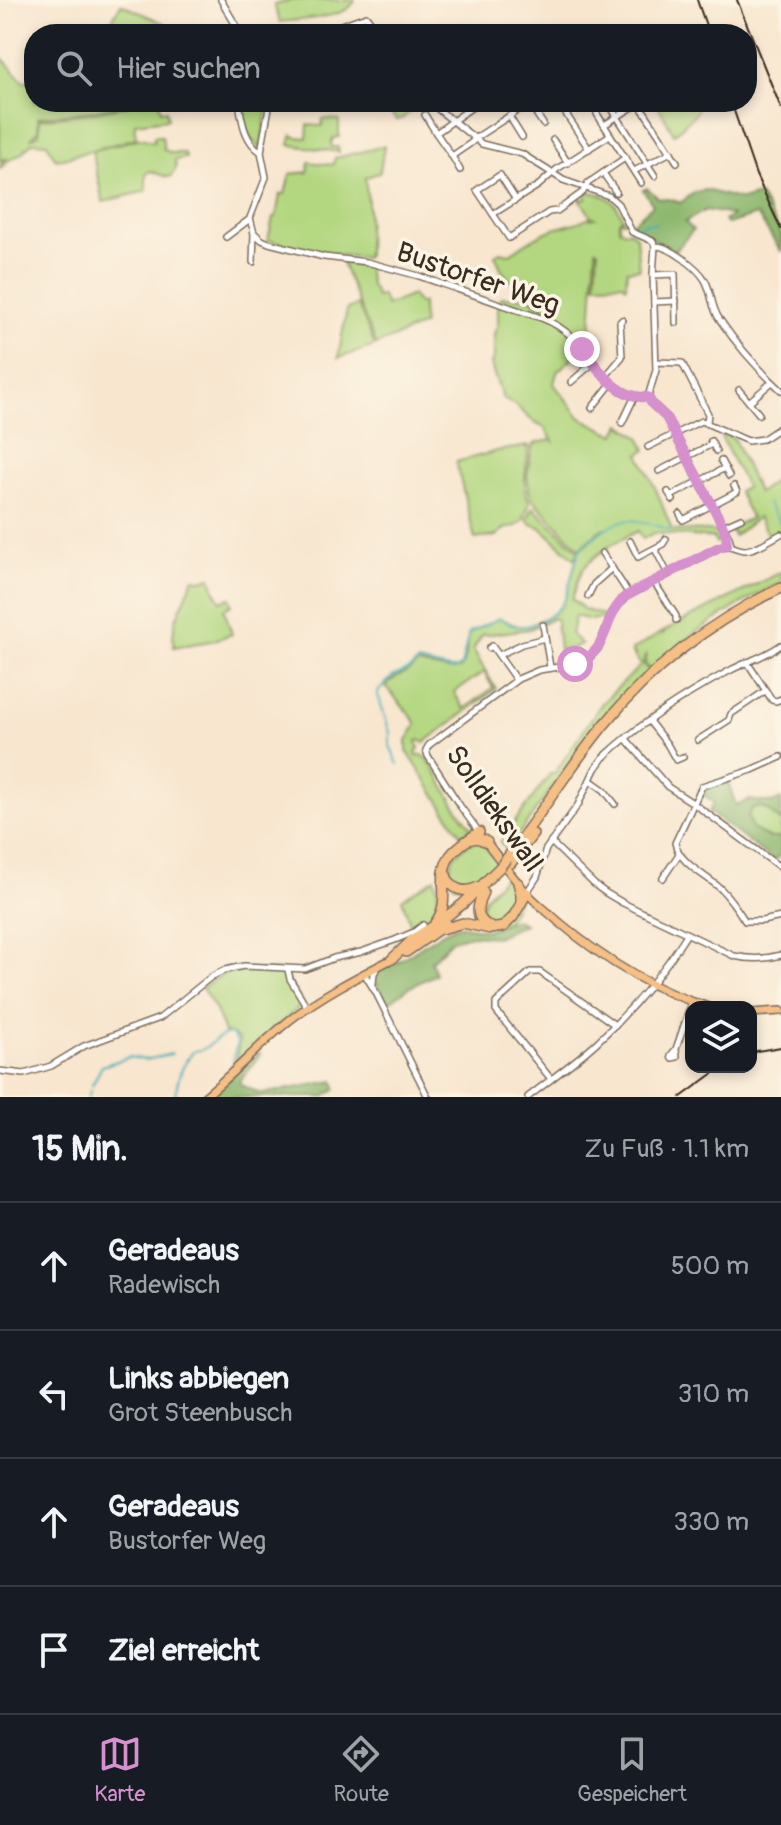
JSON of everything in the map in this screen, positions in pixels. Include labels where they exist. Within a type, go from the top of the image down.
[{"type":"highway","points":[[430,928],[483,892],[593,738],[640,686],[704,632],[737,611],[781,591]]},
{"type":"highway","points":[[430,928],[443,908],[446,863],[454,851],[479,832]]},
{"type":"highway","points":[[468,840],[477,838],[487,842]]},
{"type":"highway","points":[[446,863],[447,879],[456,889],[472,890],[486,881]]},
{"type":"highway","points":[[392,959],[456,909],[505,865]]},
{"type":"highway","points":[[518,883],[520,905]]},
{"type":"highway","points":[[483,892],[478,915],[485,924],[496,929]]},
{"type":"highway","points":[[430,928],[463,923],[496,929],[507,924],[527,893]]},
{"type":"highway","points":[[520,905],[535,901]]},
{"type":"main road","name":"Solldiekswall","points":[[479,832],[527,893],[595,950],[690,1001]]},
{"type":"main road","points":[[204,1097],[307,1007],[392,959]]},
{"type":"main road","points":[[757,1013],[781,1011]]},
{"type":"street","points":[[221,0],[235,24]]},
{"type":"street","points":[[344,24],[366,16],[372,24]]},
{"type":"street","points":[[241,112],[246,134],[261,152]]},
{"type":"street","points":[[226,237],[250,218],[266,177],[261,152],[268,112]]},
{"type":"street","points":[[441,112],[482,144],[522,154],[553,175],[615,201],[632,232],[653,241],[656,375],[648,397],[666,417],[675,433],[723,526],[729,545]]},
{"type":"street","points":[[436,133],[464,112]]},
{"type":"street","points":[[452,156],[515,112]]},
{"type":"street","points":[[536,112],[543,124]]},
{"type":"street","points":[[564,112],[589,149]]},
{"type":"street","points":[[614,112],[655,176]]},
{"type":"street","points":[[604,125],[624,112]]},
{"type":"street","points":[[645,112],[677,162]]},
{"type":"street","points":[[597,114],[641,183]]},
{"type":"street","points":[[425,115],[460,170]]},
{"type":"street","points":[[509,116],[522,137]]},
{"type":"street","points":[[493,214],[610,135]]},
{"type":"street","points":[[553,140],[568,163]]},
{"type":"street","points":[[634,171],[671,152]]},
{"type":"street","points":[[516,200],[500,175],[477,190],[509,238],[549,212],[557,211],[583,192],[588,183],[625,158]]},
{"type":"street","points":[[603,173],[616,192]]},
{"type":"street","points":[[250,218],[254,233],[253,262]]},
{"type":"street","name":"Bustorfer Weg","points":[[254,233],[269,243],[324,257],[352,259],[393,269],[544,319],[567,333],[611,383],[635,396],[648,397]]},
{"type":"street","points":[[655,246],[662,245],[674,252],[705,279],[717,317],[781,390]]},
{"type":"street","points":[[653,275],[675,274],[676,323]]},
{"type":"street","points":[[654,302],[676,301]]},
{"type":"street","points":[[605,377],[622,357],[622,320]]},
{"type":"street","points":[[656,362],[682,363],[708,414],[707,422]]},
{"type":"street","points":[[571,382],[593,363]]},
{"type":"street","points":[[749,402],[772,382]]},
{"type":"street","points":[[592,408],[611,383]]},
{"type":"street","points":[[739,390],[759,414]]},
{"type":"street","points":[[622,423],[635,396]]},
{"type":"street","points":[[648,447],[696,422],[707,422],[748,441],[763,439],[781,427]]},
{"type":"street","points":[[659,471],[712,442],[716,451]]},
{"type":"street","points":[[671,496],[723,465],[729,476]]},
{"type":"street","points":[[680,514],[683,520],[735,489]]},
{"type":"street","points":[[723,526],[741,518]]},
{"type":"street","points":[[489,648],[492,646],[516,680],[550,667],[577,664],[594,654],[615,608],[629,594],[719,547],[729,545],[750,549],[781,534]]},
{"type":"street","points":[[630,541],[639,559],[665,543],[666,539]]},
{"type":"street","points":[[655,549],[668,574]]},
{"type":"street","points":[[602,553],[629,594]]},
{"type":"street","points":[[588,596],[594,584],[612,568]]},
{"type":"street","points":[[654,582],[676,620]]},
{"type":"street","points":[[543,625],[550,667]]},
{"type":"street","points":[[499,655],[545,638]]},
{"type":"street","points":[[527,893],[536,879],[543,856],[578,805],[603,758],[649,721],[700,687],[781,645]]},
{"type":"street","points":[[747,662],[772,700],[781,699]]},
{"type":"street","name":"Solldiekswall","points":[[479,832],[426,750],[516,680]]},
{"type":"street","points":[[698,740],[765,691]]},
{"type":"street","points":[[649,721],[670,747],[676,760],[683,757]]},
{"type":"street","points":[[626,739],[668,787],[781,868]]},
{"type":"street","points":[[781,757],[702,786],[675,838],[679,854],[728,896],[745,921],[781,917]]},
{"type":"street","points":[[590,780],[604,790],[615,804]]},
{"type":"street","points":[[551,842],[606,893],[623,903],[734,956],[748,960],[778,955]]},
{"type":"street","points":[[663,878],[679,854]]},
{"type":"street","points":[[0,1071],[24,1074],[51,1066],[84,1046],[160,1018],[211,977],[225,970],[244,966],[305,969],[430,928]]},
{"type":"street","points":[[528,1097],[615,1025],[652,983],[687,934]]},
{"type":"street","points":[[372,985],[378,966]]},
{"type":"street","points":[[288,970],[307,1007]]},
{"type":"street","points":[[366,972],[428,1097]]},
{"type":"street","points":[[551,1079],[496,1011],[496,1003],[530,972],[540,972],[615,1025]]},
{"type":"street","points":[[353,979],[372,985]]},
{"type":"street","points":[[676,1049],[685,1023]]},
{"type":"green space","points":[[293,0],[355,1],[332,15],[280,22],[274,5]]},
{"type":"green space","points":[[121,4],[166,24],[110,24]]},
{"type":"green space","points":[[3,59],[24,82],[24,112],[82,112],[38,117],[38,131],[30,139],[39,134],[39,119],[95,112],[166,112],[168,119],[135,123],[136,138],[60,159],[55,158],[47,143],[32,142],[0,169],[7,158],[0,161],[0,62]]},
{"type":"green space","points":[[243,112],[267,112],[260,149],[249,134]]},
{"type":"green space","points":[[390,112],[409,112],[403,118],[397,120]]},
{"type":"green space","points":[[662,112],[696,112],[696,113],[674,134]]},
{"type":"green space","points":[[323,119],[339,120],[339,137],[333,138],[331,144],[338,147],[339,152],[290,145],[292,135],[307,138],[308,125],[322,126]]},
{"type":"green space","points":[[154,136],[162,136],[164,150],[185,153],[186,158],[175,160],[176,169],[170,177],[151,171],[146,173],[146,191],[103,202],[92,151],[141,138],[154,142]]},
{"type":"green space","points":[[384,146],[380,172],[365,178],[368,202],[365,258],[317,252],[268,240],[280,194],[285,194],[290,174],[308,172],[309,162],[333,165],[335,158]]},
{"type":"green space","points":[[647,188],[658,198],[680,203],[695,192],[706,190],[742,200],[759,195],[781,234],[781,251],[757,215],[727,224],[724,221],[732,215],[706,210],[685,222],[693,230],[675,251],[631,224],[653,205],[643,190]]},
{"type":"green space","points":[[584,194],[600,194],[617,207],[624,221],[619,221],[619,229],[629,230],[636,236],[639,269],[627,270],[626,286],[623,283],[596,284],[596,249],[591,327],[593,358],[583,345],[557,372],[554,384],[581,418],[615,435],[621,424],[640,437],[646,450],[639,454],[672,530],[723,533],[723,538],[716,543],[713,538],[654,533],[643,539],[638,531],[602,552],[582,571],[572,599],[585,610],[607,616],[604,622],[600,618],[591,620],[575,616],[571,634],[581,644],[570,649],[559,650],[556,620],[553,618],[530,629],[482,635],[473,650],[496,689],[424,743],[417,741],[417,756],[427,758],[472,828],[461,835],[407,751],[407,740],[416,722],[386,687],[417,664],[449,670],[461,668],[469,633],[499,618],[518,626],[529,626],[554,613],[566,597],[579,550],[605,528],[579,548],[533,500],[527,476],[532,447],[536,443],[553,441],[545,428],[503,399],[491,363],[501,297],[530,298],[555,316],[508,277],[495,255],[500,252],[510,254],[551,230],[589,217],[595,218],[579,198],[587,198]],"holes":[[[484,672],[493,688],[464,709],[454,692]]]},
{"type":"green space","points":[[342,263],[367,266],[371,288],[376,297],[382,296],[386,306],[412,295],[419,304],[422,303],[423,325],[376,345]]},
{"type":"green space","points":[[358,305],[375,346],[338,358],[347,309]]},
{"type":"green space","points":[[719,432],[734,439],[758,493],[781,476],[781,531],[769,537],[758,517],[734,536],[730,528],[751,518],[738,491],[746,487]]},
{"type":"green space","points":[[529,446],[525,490],[530,502],[523,521],[496,536],[475,539],[456,462]]},
{"type":"green space","points":[[533,507],[578,550],[575,559],[540,527],[527,520]]},
{"type":"green space","points":[[781,572],[781,582],[696,632],[651,671],[645,664],[647,654],[643,663],[649,672],[611,709],[579,749],[507,851],[500,842],[550,774],[554,774],[602,703],[641,665],[632,650]]},
{"type":"green space","points":[[211,577],[221,601],[230,598],[232,605],[224,609],[232,634],[174,647],[176,619],[194,578],[202,580]]},
{"type":"green space","points":[[727,779],[736,805],[749,800],[772,803],[781,799],[781,821],[761,807],[752,808],[748,816],[752,829],[770,838],[781,838],[781,854],[774,861],[709,812],[714,803],[701,792]]},
{"type":"green space","points":[[752,808],[768,808],[781,821],[781,838],[770,838],[752,829],[748,816]]},
{"type":"green space","points":[[472,841],[481,842],[499,863],[475,887],[454,885],[448,872],[454,856]]},
{"type":"green space","points":[[507,874],[518,893],[517,903],[506,922],[491,925],[480,913],[485,897]]},
{"type":"green space","points":[[435,878],[438,895],[435,908],[427,920],[413,931],[402,899]]},
{"type":"green space","points":[[515,919],[524,924],[496,937],[471,935],[452,940],[431,961],[436,974],[385,1002],[376,983],[380,970],[458,925],[486,930]]},
{"type":"green space","points":[[233,970],[282,971],[303,1004],[236,1061],[239,1040],[224,1033],[216,1010],[202,988]]},
{"type":"green space","points":[[258,1052],[261,1054],[240,1081],[241,1085],[261,1094],[334,1081],[336,1089],[324,1097],[208,1097]]},
{"type":"waterway","points":[[636,228],[647,223],[656,224]]},
{"type":"waterway","points":[[767,503],[780,523]]},
{"type":"waterway","points":[[398,764],[390,746],[390,733],[378,695],[392,677],[418,662],[454,670],[461,666],[469,633],[499,618],[522,627],[551,614],[559,608],[568,592],[579,551],[613,524],[628,520],[664,528]]},
{"type":"waterway","points":[[666,529],[672,530]]},
{"type":"waterway","points":[[175,1097],[181,1072],[194,1051],[231,1034],[237,1042],[233,1060]]},
{"type":"waterway","points":[[92,1085],[102,1066],[129,1057],[146,1060],[172,1054]]},
{"type":"waterway","points":[[88,1097],[90,1091]]},
{"type":"railway","points":[[697,0],[705,24]]},
{"type":"railway","points":[[737,0],[747,24]]},
{"type":"railway","points":[[757,49],[781,108]]},
{"type":"railway","points":[[734,112],[756,175],[781,229]]},
{"type":"railway","points":[[757,1051],[781,1047]]},
{"type":"railway","points":[[681,1097],[714,1073]]},
{"type":"route","points":[[575,664],[588,659],[598,649],[615,608],[626,596],[727,545],[723,526],[666,417],[648,397],[639,398],[611,383],[582,349]]}]
